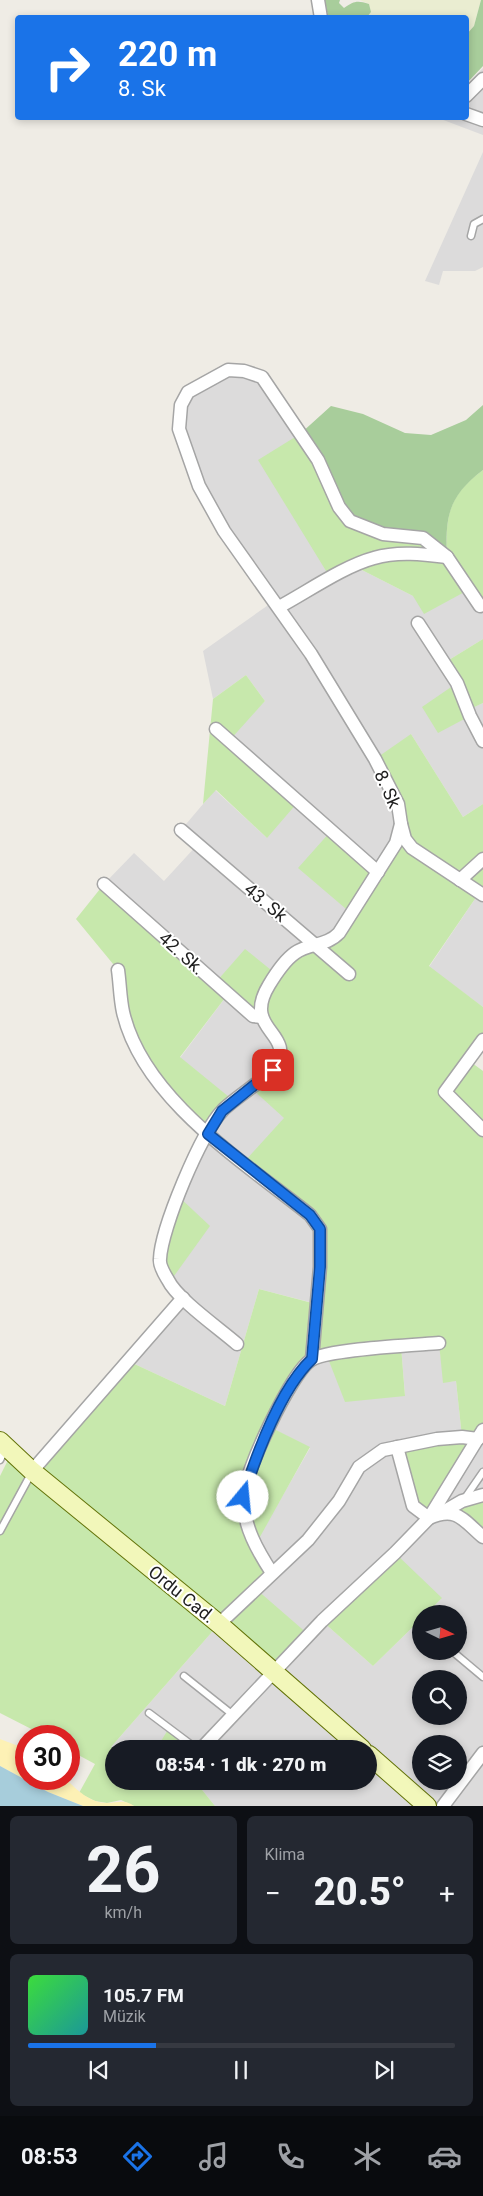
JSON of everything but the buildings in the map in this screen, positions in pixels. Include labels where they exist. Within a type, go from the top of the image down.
[{"type":"main road","name":"Ordu Cad.","points":[[2,1450],[32,1471],[219,1624],[352,1740]]},
{"type":"main road","points":[[377,1762],[427,1806]]},
{"type":"street","points":[[318,0],[321,15]]},
{"type":"street","points":[[469,93],[483,79]]},
{"type":"street","points":[[469,115],[483,120]]},
{"type":"street","name":"8. Sk","points":[[262,1017],[260,1002],[269,985],[295,953],[332,940],[338,933],[396,843],[401,824],[398,804],[375,759],[311,654],[224,530],[199,486],[179,429],[181,405],[188,392],[228,370],[244,371],[262,377],[318,460],[339,507],[350,521],[383,534],[423,538],[447,556]]},
{"type":"street","points":[[279,607],[354,566],[375,558],[404,554],[447,556],[480,606]]},
{"type":"street","points":[[418,623],[457,683],[470,716],[483,741]]},
{"type":"street","points":[[216,729],[378,872]]},
{"type":"street","points":[[401,824],[405,839],[412,848],[483,895]]},
{"type":"street","name":"43. Sk","points":[[181,830],[349,974]]},
{"type":"street","points":[[460,880],[483,858]]},
{"type":"street","name":"42. Sk.","points":[[104,884],[253,1016],[262,1017]]},
{"type":"street","points":[[118,970],[123,1012],[132,1036],[154,1078],[182,1110],[208,1134],[310,1215],[320,1229],[320,1267],[312,1359]]},
{"type":"street","points":[[237,1344],[183,1298],[169,1283],[159,1262],[162,1239],[186,1176],[208,1134],[222,1111],[273,1070],[280,1057],[278,1043],[262,1017]]},
{"type":"street","points":[[483,1040],[445,1092],[483,1130]]},
{"type":"street","points":[[32,1471],[183,1298]]},
{"type":"street","points":[[272,1573],[246,1522],[243,1497],[258,1450],[300,1370],[312,1359],[365,1350],[439,1343]]},
{"type":"street","points":[[219,1624],[308,1540],[338,1501],[359,1467],[382,1450],[437,1439],[481,1434]]},
{"type":"street","points":[[209,1740],[273,1671],[429,1518],[481,1434]]},
{"type":"street","points":[[397,1447],[413,1506],[429,1518]]},
{"type":"street","points":[[429,1518],[462,1501],[483,1495]]},
{"type":"street","points":[[443,1512],[458,1515],[483,1537]]},
{"type":"street","points":[[443,1806],[483,1753]]},
{"type":"lane","points":[[471,236],[474,224],[483,219]]},
{"type":"lane","points":[[0,1532],[32,1471]]},
{"type":"lane","points":[[462,1501],[483,1472]]},
{"type":"lane","points":[[463,1660],[483,1677]]},
{"type":"lane","points":[[184,1676],[233,1715]]},
{"type":"lane","points":[[149,1713],[185,1740]]},
{"type":"shaded area","points":[[483,68],[483,135],[443,120],[469,120],[469,82]]},
{"type":"shaded area","points":[[483,152],[483,267],[475,271],[443,271],[439,285],[425,281]]},
{"type":"shaded area","points":[[228,370],[262,377],[300,434],[354,566],[413,596],[470,589],[483,611],[483,639],[444,663],[467,710],[483,703],[483,804],[463,817],[411,734],[401,824],[348,920],[276,975],[215,983],[104,884],[134,853],[164,881],[198,844],[181,830],[215,790],[267,838],[228,740],[265,701],[246,675],[213,699],[203,651],[274,601],[224,531],[185,449],[181,405]]},
{"type":"shaded area","points":[[479,893],[483,895],[483,1007],[429,967]]},
{"type":"shaded area","points":[[228,994],[275,1037],[285,1118],[320,1229],[317,1304],[259,1289],[225,1406],[128,1361],[183,1298],[169,1283],[178,1196],[216,1119],[180,1058]]},
{"type":"shaded area","points":[[439,1343],[444,1382],[456,1381],[462,1437],[483,1430],[483,1806],[215,1806],[202,1790],[377,1790],[377,1740],[117,1740],[219,1624],[308,1635],[255,1589],[255,1544],[310,1448],[269,1427],[300,1370],[327,1356],[405,1395],[401,1346]]},
{"type":"green space","points":[[325,0],[340,0],[339,3],[344,8],[356,2],[369,4],[371,12],[369,15],[328,15]]},
{"type":"green space","points":[[360,0],[481,0],[474,26],[469,32],[469,15],[369,15],[371,12],[369,4]]},
{"type":"green space","points":[[481,0],[483,0],[483,66],[469,81],[469,32],[474,26]]},
{"type":"green space","points":[[483,405],[483,470],[472,479],[456,498],[447,529],[447,557],[435,546],[350,521],[300,434],[331,406],[363,414],[405,433],[431,435],[466,420]]},
{"type":"green space","points":[[300,434],[409,535],[447,556],[447,529],[456,497],[483,470],[483,611],[470,589],[424,614],[413,596],[354,566],[331,579],[258,460]]},
{"type":"green space","points":[[483,639],[483,703],[468,710],[470,716],[438,733],[422,707],[457,683],[444,663]]},
{"type":"green space","points":[[246,675],[265,701],[229,741],[298,802],[267,838],[216,790],[203,804],[213,699]]},
{"type":"green space","points":[[411,734],[463,817],[483,804],[483,895],[479,893],[429,966],[483,1007],[483,1040],[468,1060],[483,1071],[483,1430],[429,1518],[421,1513],[397,1447],[462,1437],[456,1381],[443,1383],[439,1343],[401,1346],[405,1396],[345,1402],[327,1356],[312,1359],[270,1427],[310,1447],[256,1544],[272,1573],[256,1589],[309,1635],[273,1671],[219,1624],[117,1740],[105,1740],[105,1790],[202,1790],[215,1806],[134,1806],[121,1800],[107,1803],[95,1801],[79,1793],[95,1764],[80,1756],[80,1725],[23,1725],[0,1713],[0,1476],[12,1452],[32,1471],[128,1361],[225,1406],[259,1289],[316,1304],[320,1229],[244,1162],[284,1118],[250,1087],[273,1070],[275,1037],[228,994],[180,1057],[234,1101],[208,1134],[181,1110],[132,1036],[118,970],[76,919],[104,884],[216,982],[245,949],[276,974],[285,963],[320,944],[352,914],[298,868],[331,831],[378,872],[401,824],[375,759]]},
{"type":"green space","points":[[178,1196],[210,1226],[169,1283],[162,1239]]},
{"type":"green space","points":[[483,1495],[483,1537],[443,1512]]},
{"type":"green space","points":[[395,1553],[442,1598],[435,1605],[412,1605],[412,1628],[373,1666],[322,1621]]},
{"type":"green space","points":[[169,1728],[185,1740],[162,1740]]},
{"type":"sand","points":[[0,1739],[15,1745],[15,1774],[0,1766]]},
{"type":"sand","points":[[44,1790],[78,1790],[95,1801],[107,1803],[124,1802],[134,1806],[83,1806]]},
{"type":"water","points":[[0,1766],[15,1774],[15,1790],[44,1790],[83,1806],[0,1806]]},
{"type":"route","points":[[243,1497],[258,1450],[300,1370],[312,1359],[320,1267],[320,1229],[310,1215],[208,1134],[222,1111],[245,1090],[273,1070]]}]
